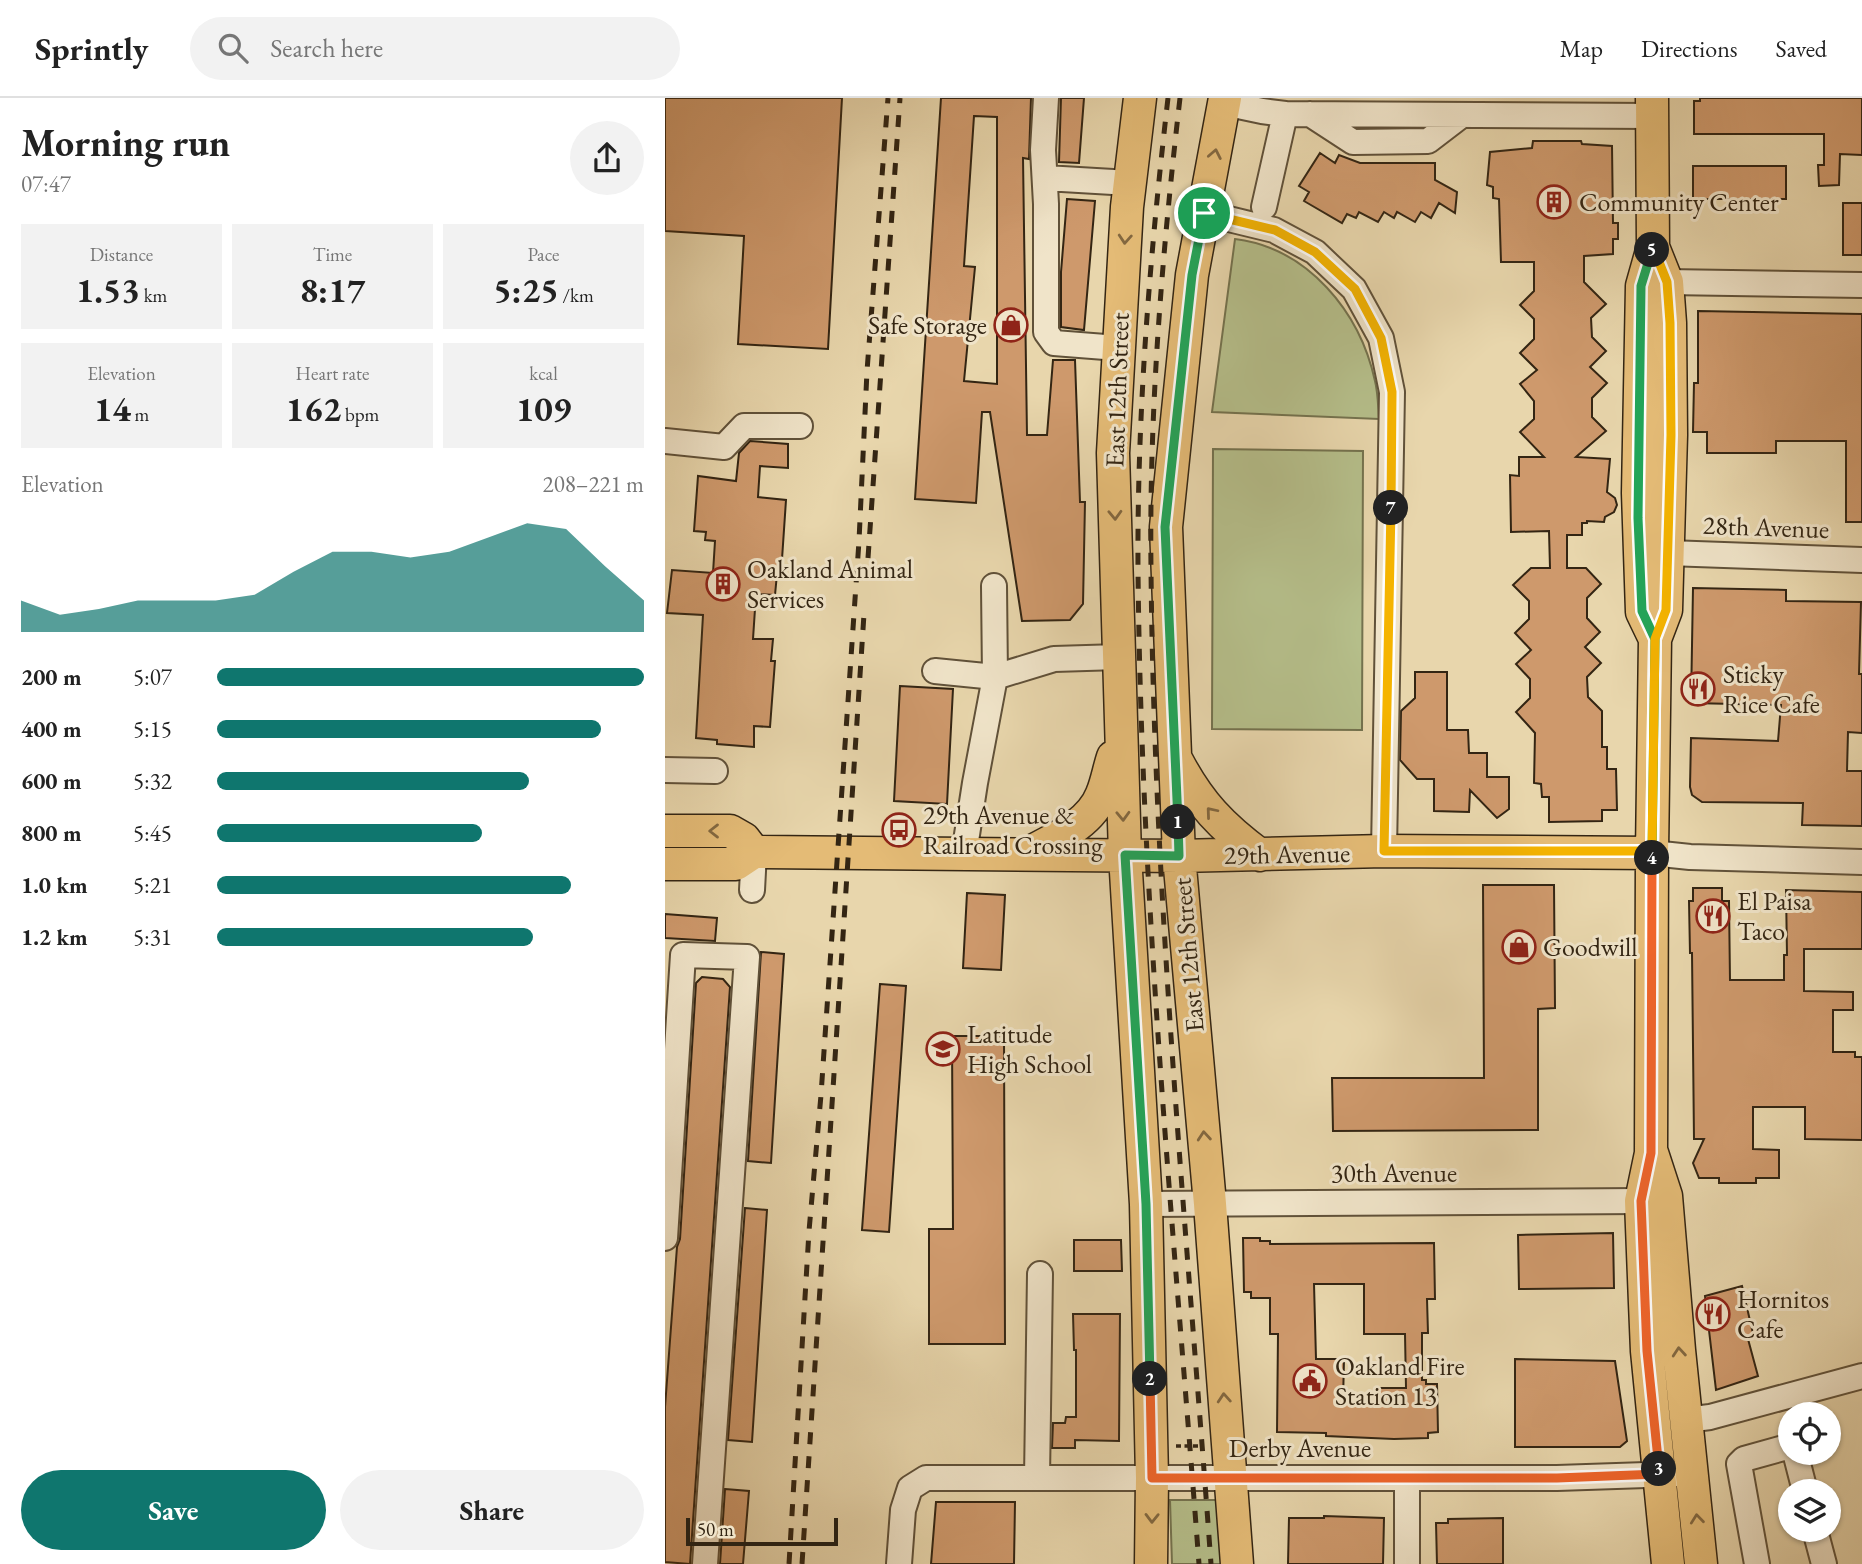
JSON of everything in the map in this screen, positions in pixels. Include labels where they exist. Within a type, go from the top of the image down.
[{"type":"main road","name":"East 12th Street","points":[[1140,98],[1130,183],[1113,453],[1125,855],[1146,1204],[1152,1478],[1151,1564]]},
{"type":"main road","name":"East 12th Street","points":[[1225,100],[1192,275],[1165,527],[1179,856],[1210,1205],[1237,1564]]},
{"type":"main road","points":[[1652,107],[1653,247],[1641,286],[1638,518],[1642,611],[1655,639]]},
{"type":"main road","points":[[1653,247],[1667,282],[1671,435],[1666,610],[1655,639],[1651,1153],[1641,1201],[1647,1351],[1668,1564]]},
{"type":"main road","points":[[1025,855],[1073,828],[1089,815],[1102,796],[1121,728]]},
{"type":"main road","points":[[1175,757],[1192,789],[1215,818],[1260,855]]},
{"type":"main road","points":[[665,831],[730,831],[744,839],[754,852]]},
{"type":"main road","name":"29th Avenue","points":[[665,864],[736,864],[754,852],[1179,856],[1384,851],[1652,853]]},
{"type":"main road","points":[[1651,1153],[1667,1196],[1701,1564]]},
{"type":"street","points":[[1046,98],[1043,150],[1046,331],[1054,343],[1118,348]]},
{"type":"street","points":[[1225,100],[1262,111],[1285,114],[1462,115],[1652,107]]},
{"type":"street","points":[[1264,207],[1285,114]]},
{"type":"street","points":[[1045,178],[1130,183]]},
{"type":"street","points":[[1204,213],[1275,230],[1315,252],[1355,289],[1381,338],[1392,392],[1384,851]]},
{"type":"street","points":[[1667,282],[1862,285]]},
{"type":"street","points":[[665,441],[724,447],[744,426],[800,426]]},
{"type":"street","name":"28th Avenue","points":[[1668,553],[1862,560]]},
{"type":"street","points":[[964,854],[995,677],[994,586]]},
{"type":"street","points":[[935,671],[995,677],[1053,659],[1119,657]]},
{"type":"street","points":[[665,770],[715,771]]},
{"type":"street","points":[[752,890],[754,852]]},
{"type":"street","name":"29th Avenue","points":[[1652,853],[1690,858],[1862,862]]},
{"type":"street","points":[[665,1238],[683,955],[747,957],[705,1564]]},
{"type":"street","name":"30th Avenue","points":[[1146,1204],[1641,1201]]},
{"type":"street","points":[[1037,1478],[1040,1274]]},
{"type":"street","points":[[1686,1420],[1710,1417],[1862,1376]]},
{"type":"street","points":[[1757,1564],[1739,1464],[1744,1459],[1778,1450]]},
{"type":"street","name":"Derby Avenue","points":[[899,1564],[903,1510],[910,1488],[926,1478],[1557,1478],[1692,1474]]},
{"type":"street","points":[[1407,1478],[1407,1564]]},
{"type":"street","points":[[1818,1542],[1824,1564]]},
{"type":"path","points":[[1171,1447],[1209,1446]]},
{"type":"green space","points":[[1235,239],[1286,255],[1327,288],[1343,308],[1368,355],[1376,386],[1379,419],[1212,412]]},
{"type":"green space","points":[[1213,449],[1363,451],[1362,730],[1212,729]]},
{"type":"green space","points":[[1170,1500],[1219,1500],[1225,1564],[1172,1564]]},
{"type":"building","points":[[665,98],[842,98],[828,349],[738,344],[744,236],[665,231]]},
{"type":"building","points":[[941,98],[1031,98],[1029,159],[1023,158],[1027,435],[1047,435],[1053,360],[1075,360],[1080,502],[1085,502],[1083,604],[1070,620],[1022,621],[990,412],[982,412],[976,503],[915,499]],"holes":[[[974,116],[997,117],[997,384],[964,381],[975,267],[964,266]]]},
{"type":"building","points":[[1061,98],[1084,98],[1079,163],[1059,162]]},
{"type":"building","points":[[1700,98],[1862,98],[1862,155],[1840,154],[1839,185],[1819,186],[1818,165],[1824,165],[1824,134],[1694,134],[1694,101],[1700,101]]},
{"type":"building","points":[[1533,141],[1581,141],[1582,144],[1612,146],[1613,223],[1618,223],[1618,239],[1613,239],[1613,254],[1584,256],[1584,282],[1606,304],[1591,318],[1592,337],[1606,351],[1590,367],[1607,383],[1592,398],[1592,417],[1606,431],[1576,457],[1610,459],[1607,492],[1615,498],[1617,505],[1614,512],[1605,517],[1604,522],[1587,521],[1582,523],[1582,535],[1567,535],[1567,568],[1586,568],[1601,584],[1587,598],[1587,618],[1600,632],[1585,647],[1601,663],[1587,677],[1588,697],[1602,711],[1602,747],[1607,747],[1607,769],[1616,769],[1617,810],[1602,810],[1602,821],[1549,822],[1549,797],[1542,797],[1541,784],[1534,783],[1535,733],[1516,712],[1530,698],[1530,679],[1516,664],[1531,650],[1515,633],[1529,619],[1529,601],[1513,585],[1531,568],[1550,568],[1549,531],[1511,532],[1510,475],[1519,476],[1519,457],[1544,457],[1520,432],[1534,419],[1534,401],[1520,384],[1537,370],[1520,353],[1534,339],[1534,319],[1520,305],[1534,291],[1534,262],[1501,262],[1499,199],[1493,198],[1493,187],[1487,185],[1490,152],[1532,148]]},
{"type":"building","points":[[1320,153],[1335,163],[1339,155],[1360,163],[1435,163],[1435,180],[1457,192],[1455,213],[1439,203],[1431,218],[1421,212],[1415,222],[1397,212],[1394,218],[1384,212],[1378,222],[1359,212],[1356,218],[1347,214],[1342,223],[1304,201],[1309,192],[1299,186]]},
{"type":"building","points":[[1693,166],[1786,166],[1786,199],[1693,199]]},
{"type":"building","points":[[1067,199],[1095,201],[1084,330],[1061,327],[1061,272]]},
{"type":"building","points":[[1843,203],[1862,203],[1862,255],[1843,255]]},
{"type":"building","points":[[1698,311],[1862,314],[1862,522],[1846,522],[1846,441],[1776,441],[1776,453],[1707,453],[1707,432],[1693,432],[1694,383],[1698,383]]},
{"type":"building","name":"Oakland Animal Services","points":[[750,441],[788,444],[788,468],[760,466],[758,497],[786,500],[781,574],[777,574],[775,595],[756,594],[753,639],[773,639],[771,661],[775,661],[770,727],[754,726],[754,747],[717,744],[717,740],[696,738],[703,615],[667,613],[672,570],[713,573],[715,541],[705,540],[706,532],[694,531],[698,476],[736,481],[739,453]]},
{"type":"building","points":[[1693,588],[1786,590],[1786,601],[1861,602],[1859,674],[1862,674],[1862,733],[1848,732],[1847,771],[1862,771],[1862,826],[1802,825],[1803,803],[1702,802],[1692,795],[1691,738],[1778,741],[1781,705],[1691,703]]},
{"type":"building","points":[[1415,672],[1447,672],[1447,730],[1468,730],[1469,753],[1487,753],[1487,777],[1509,777],[1509,809],[1497,818],[1470,790],[1469,812],[1434,811],[1434,779],[1417,779],[1400,760],[1401,711],[1415,698]]},
{"type":"building","points":[[900,686],[953,689],[947,804],[894,801]]},
{"type":"building","name":"Goodwill","points":[[1483,885],[1554,885],[1555,1008],[1538,1009],[1538,1130],[1333,1131],[1332,1078],[1484,1078]]},
{"type":"building","points":[[1693,888],[1722,888],[1722,901],[1729,901],[1730,980],[1784,980],[1784,955],[1787,955],[1786,890],[1862,892],[1862,949],[1804,949],[1804,991],[1853,992],[1853,1010],[1833,1010],[1833,1052],[1855,1052],[1855,1057],[1862,1057],[1862,1140],[1805,1139],[1805,1107],[1753,1107],[1753,1149],[1779,1150],[1779,1178],[1756,1178],[1756,1183],[1719,1183],[1719,1178],[1699,1178],[1693,1163],[1704,1139],[1694,1139],[1689,901],[1693,901]]},
{"type":"building","points":[[967,893],[1005,895],[1001,970],[963,968]]},
{"type":"building","points":[[665,914],[717,918],[715,941],[665,938]]},
{"type":"building","points":[[761,952],[784,954],[771,1163],[748,1161]]},
{"type":"building","points":[[702,977],[723,979],[730,987],[690,1564],[665,1562],[665,1407],[677,1247],[680,1239],[696,983]]},
{"type":"building","points":[[880,984],[906,986],[889,1232],[862,1230]]},
{"type":"building","points":[[952,1036],[1004,1036],[1005,1344],[929,1344],[929,1229],[953,1229]]},
{"type":"building","points":[[745,1208],[767,1210],[752,1442],[728,1440]]},
{"type":"building","points":[[1613,1233],[1614,1288],[1519,1289],[1518,1235]]},
{"type":"building","points":[[1243,1238],[1260,1238],[1260,1241],[1270,1241],[1270,1244],[1434,1243],[1435,1299],[1427,1299],[1428,1333],[1422,1333],[1422,1380],[1426,1380],[1426,1384],[1437,1384],[1438,1432],[1428,1433],[1428,1438],[1394,1439],[1277,1432],[1278,1334],[1270,1334],[1270,1298],[1251,1298],[1251,1292],[1244,1292]],"holes":[[[1314,1284],[1364,1284],[1364,1334],[1405,1334],[1406,1388],[1377,1388],[1377,1402],[1343,1402],[1344,1359],[1316,1359]]]},
{"type":"building","points":[[1074,1240],[1121,1240],[1122,1271],[1074,1271]]},
{"type":"building","points":[[1742,1286],[1754,1338],[1748,1339],[1758,1376],[1716,1390],[1705,1296]]},
{"type":"building","points":[[1073,1314],[1120,1314],[1119,1441],[1075,1440],[1075,1448],[1052,1448],[1053,1423],[1065,1423],[1066,1417],[1076,1417]]},
{"type":"building","points":[[1515,1359],[1615,1361],[1627,1441],[1620,1447],[1515,1447]]},
{"type":"building","points":[[725,1489],[749,1491],[743,1564],[720,1564]]},
{"type":"building","points":[[936,1502],[1015,1502],[1014,1564],[931,1564]]},
{"type":"building","points":[[1289,1518],[1384,1518],[1383,1564],[1288,1564]]},
{"type":"building","points":[[1503,1518],[1503,1564],[1437,1564],[1436,1523],[1448,1523],[1448,1519]]},
{"type":"railway","points":[[789,1564],[809,1231],[821,1095],[859,541],[867,371],[888,98]]},
{"type":"railway","points":[[868,558],[900,98]]},
{"type":"railway","points":[[1168,98],[1150,274],[1142,392],[1138,510],[1140,693],[1160,1067],[1199,1564]]},
{"type":"railway","points":[[1180,98],[1162,274],[1152,451],[1153,693],[1173,1067],[1211,1564]]},
{"type":"railway","points":[[802,1564],[864,614]]},
{"type":"place","name":"Community Center","points":[[1554,202]]},
{"type":"place","name":"Safe Storage","points":[[1011,325]]},
{"type":"place","name":"Oakland Animal Services","points":[[723,584]]},
{"type":"place","name":"Sticky Rice Cafe","points":[[1698,689]]},
{"type":"place","name":"29th Avenue & Railroad Crossing","points":[[899,830]]},
{"type":"place","name":"El Paisa Taco","points":[[1713,916]]},
{"type":"place","name":"Goodwill","points":[[1519,947]]},
{"type":"place","name":"Latitude High School","points":[[943,1049]]},
{"type":"place","name":"Hornitos Cafe","points":[[1713,1314]]},
{"type":"place","name":"Oakland Fire Station 13","points":[[1310,1381]]},
{"type":"route","points":[[1204,213],[1192,275],[1165,527],[1179,856],[1125,855],[1146,1204],[1152,1478],[1557,1478],[1659,1474],[1647,1351],[1641,1201],[1651,1153],[1655,639],[1642,611],[1638,493],[1641,286],[1653,247],[1667,282],[1670,323],[1670,519],[1666,610],[1655,639],[1652,853],[1384,851],[1392,392],[1381,338],[1355,289],[1315,252],[1275,230],[1204,213]]}]
